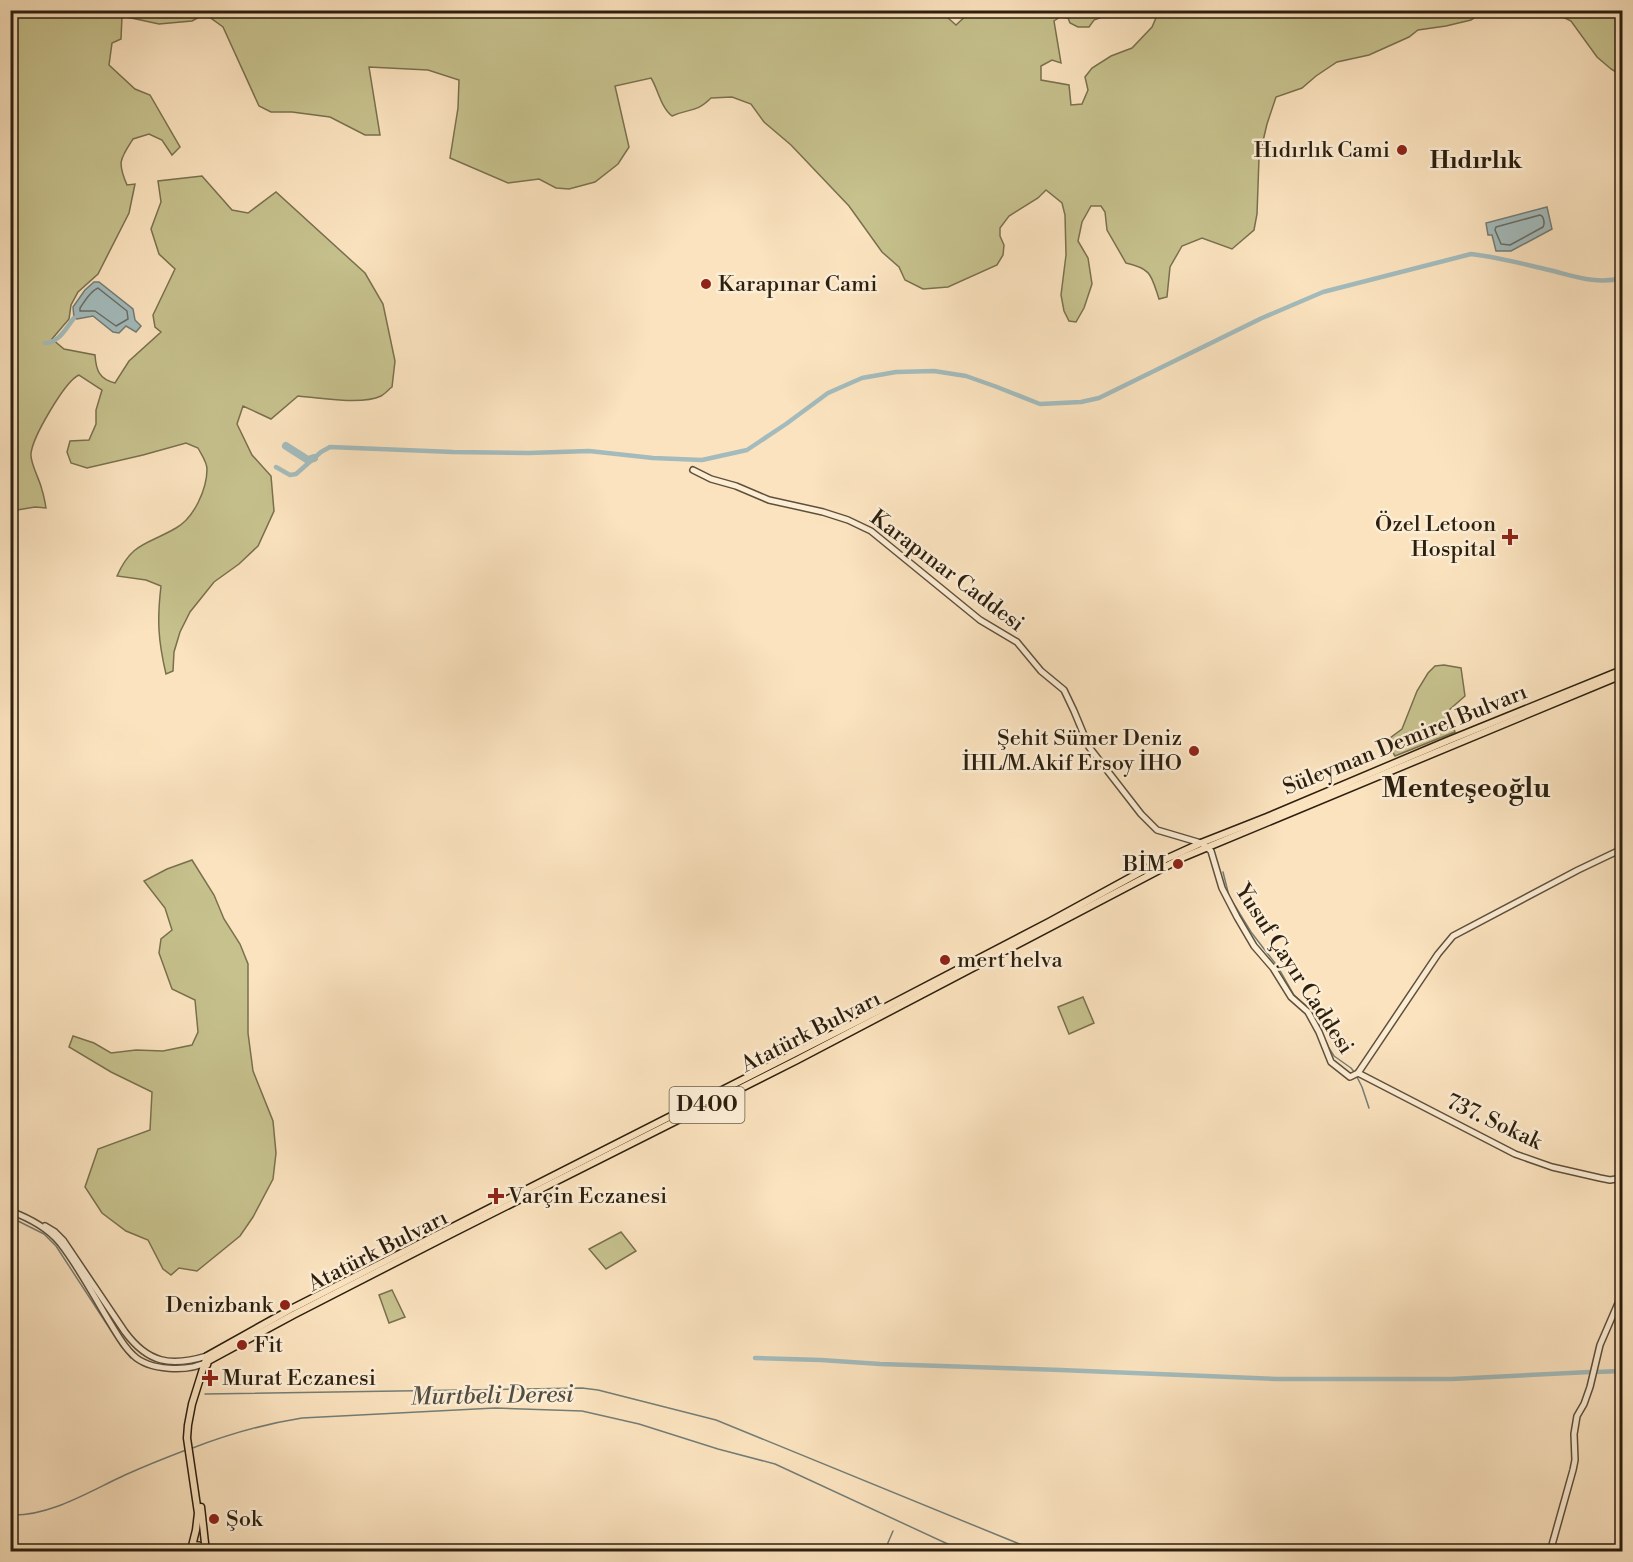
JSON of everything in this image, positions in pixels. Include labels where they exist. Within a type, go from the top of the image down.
[{"type":"main road","name":"Süleyman Demirel Bulvarı","points":[[1203,845],[1447,741],[1623,670]]},
{"type":"main road","name":"Süleyman Demirel Bulvarı","points":[[1203,845],[1345,792],[1623,675]]},
{"type":"main road","name":"Atatürk Bulvarı","points":[[205,1362],[293,1308],[870,1015],[1157,863],[1203,845]]},
{"type":"main road","points":[[205,1362],[189,1418],[189,1441],[205,1551]]},
{"type":"main road","points":[[190,1548],[196,1530],[198,1513],[192,1462]]},
{"type":"main road","points":[[180,1551],[201,1546],[205,1551]]},
{"type":"street","name":"Karapınar Caddesi","points":[[693,470],[769,500],[824,512],[871,531],[980,620],[1017,642],[1041,671],[1064,690],[1089,747],[1150,824],[1157,830],[1203,845]]},
{"type":"street","name":"Yusuf Çayır Caddesi","points":[[1203,845],[1211,851],[1222,888],[1254,946],[1273,968],[1290,997],[1308,1012],[1331,1062],[1355,1075]]},
{"type":"street","points":[[1355,1075],[1438,954],[1453,936],[1578,870],[1623,849]]},
{"type":"street","name":"737. Sokak","points":[[1355,1075],[1515,1154],[1552,1167],[1600,1178],[1623,1178]]},
{"type":"street","points":[[10,1211],[40,1225],[59,1242],[131,1354],[159,1367],[189,1368],[198,1367],[205,1362]]},
{"type":"street","points":[[1550,1551],[1574,1470],[1574,1434],[1577,1416],[1590,1387],[1600,1345],[1623,1294]]},
{"type":"shaded area","points":[[939,10],[956,25],[971,11],[1118,11],[1094,20],[1089,27],[1078,27],[1070,23],[1068,18],[1060,17],[1054,21],[1061,63],[1052,60],[1041,66],[1041,80],[1069,85],[1071,105],[1082,104],[1088,90],[1085,77],[1092,68],[1111,56],[1132,48],[1152,27],[1159,11],[1484,11],[1471,20],[1418,30],[1409,37],[1369,55],[1337,62],[1302,88],[1276,97],[1259,158],[1257,214],[1254,230],[1232,249],[1202,238],[1182,246],[1170,267],[1167,297],[1159,299],[1149,274],[1141,268],[1126,263],[1107,230],[1105,212],[1101,206],[1091,206],[1082,222],[1078,241],[1088,258],[1092,284],[1084,308],[1076,322],[1069,321],[1064,311],[1061,295],[1066,255],[1065,215],[1062,203],[1046,190],[1038,198],[1009,216],[1000,228],[1000,236],[1004,245],[1003,255],[997,265],[948,287],[923,289],[905,280],[899,267],[882,252],[849,206],[791,145],[764,122],[751,104],[732,97],[711,98],[697,108],[672,116],[662,103],[651,78],[615,86],[629,147],[618,164],[595,182],[569,189],[556,188],[539,179],[508,183],[450,158],[458,108],[459,80],[428,70],[369,67],[380,135],[365,135],[330,117],[271,112],[259,106],[223,27],[205,14],[192,21],[159,24],[122,16],[121,39],[112,43],[109,65],[135,89],[150,95],[180,147],[172,155],[162,140],[149,134],[133,139],[121,161],[127,185],[135,184],[129,213],[98,274],[78,292],[71,305],[69,319],[52,339],[64,349],[95,355],[99,373],[105,379],[115,383],[129,361],[161,332],[155,327],[153,315],[175,269],[159,254],[151,229],[161,202],[158,181],[202,176],[232,210],[248,213],[276,192],[365,273],[383,304],[395,361],[392,387],[381,396],[363,400],[298,396],[271,419],[243,406],[237,424],[252,455],[271,476],[274,511],[258,546],[239,564],[214,582],[190,612],[180,632],[174,652],[173,671],[166,674],[159,630],[161,586],[146,580],[117,576],[135,550],[176,528],[194,510],[205,485],[207,469],[198,448],[186,443],[87,468],[71,463],[67,452],[70,441],[89,440],[96,424],[96,410],[102,390],[79,375],[58,398],[37,436],[31,454],[46,508],[35,507],[11,511],[11,11]]},
{"type":"shaded area","points":[[1551,11],[1622,11],[1622,76],[1597,57],[1571,21]]},
{"type":"shaded area","points":[[1435,666],[1461,668],[1465,696],[1448,711],[1455,732],[1395,756],[1386,741],[1402,729],[1417,691],[1428,673]]},
{"type":"shaded area","points":[[192,860],[214,895],[248,964],[248,1033],[253,1071],[273,1121],[276,1153],[273,1179],[240,1236],[197,1271],[179,1268],[171,1275],[163,1269],[148,1240],[126,1231],[102,1213],[85,1187],[98,1149],[150,1130],[152,1092],[111,1072],[69,1047],[73,1036],[94,1043],[111,1053],[136,1050],[163,1051],[192,1045],[198,1032],[195,1000],[172,989],[159,953],[161,939],[172,930],[165,908],[144,881]]},
{"type":"shaded area","points":[[1083,997],[1094,1023],[1069,1034],[1058,1007]]},
{"type":"shaded area","points":[[621,1232],[636,1251],[606,1269],[589,1249]]},
{"type":"shaded area","points":[[392,1290],[405,1317],[389,1323],[379,1295]]},
{"type":"water","points":[[1547,207],[1552,229],[1511,251],[1496,251],[1492,235],[1488,235],[1486,223]]},
{"type":"water","points":[[94,282],[99,282],[133,309],[135,320],[141,326],[136,332],[126,326],[119,333],[113,332],[93,316],[74,318],[73,307]]},
{"type":"waterway","points":[[276,467],[290,475],[296,474],[330,447],[453,452],[589,451],[653,458],[702,460],[747,450],[828,393],[862,378],[896,372],[934,371],[966,376],[1040,404],[1081,402],[1099,398],[1262,318],[1323,292],[1471,254],[1586,279],[1604,281],[1622,278]]},
{"type":"waterway","points":[[45,343],[58,338],[74,318]]},
{"type":"waterway","points":[[286,446],[308,460],[314,458]]},
{"type":"waterway","points":[[1223,872],[1229,896],[1251,932],[1278,967],[1294,995],[1312,1011],[1334,1056],[1355,1073]]},
{"type":"waterway","points":[[1357,1077],[1369,1108]]},
{"type":"waterway","points":[[10,1217],[44,1234],[56,1246],[131,1358]]},
{"type":"waterway","points":[[755,1358],[1277,1379],[1452,1379],[1590,1372]]},
{"type":"waterway","points":[[1596,1372],[1622,1371]]},
{"type":"waterway","points":[[205,1394],[582,1388],[598,1390],[716,1420],[1039,1552]]},
{"type":"waterway","name":"Murtbeli Deresi","points":[[190,1449],[245,1430],[302,1418],[495,1408],[582,1411],[639,1424],[775,1464],[965,1552]]},
{"type":"waterway","name":"Murtbeli Deresi","points":[[10,1515],[25,1515],[54,1507],[186,1450]]},
{"type":"waterway","points":[[884,1552],[893,1531]]},
{"type":"place","name":"Hıdırlık Cami","points":[[1402,150]]},
{"type":"place","name":"Karapınar Cami","points":[[706,284]]},
{"type":"place","name":"Özel Letoon Hospital","points":[[1510,537]]},
{"type":"place","name":"Şehit Sümer Deniz İHL/M.Akif Ersoy İHO","points":[[1194,751]]},
{"type":"place","name":"BİM","points":[[1178,864]]},
{"type":"place","name":"mert helva","points":[[945,960]]},
{"type":"place","name":"Varçin Eczanesi","points":[[496,1196]]},
{"type":"place","name":"Denizbank","points":[[285,1305]]},
{"type":"place","name":"Fit","points":[[242,1345]]},
{"type":"place","name":"Murat Eczanesi","points":[[210,1378]]},
{"type":"place","name":"Şok","points":[[214,1519]]},
{"type":"district","name":"Hıdırlık","points":[[1476,161]]},
{"type":"district","name":"Menteşeoğlu","points":[[1466,788]]}]
